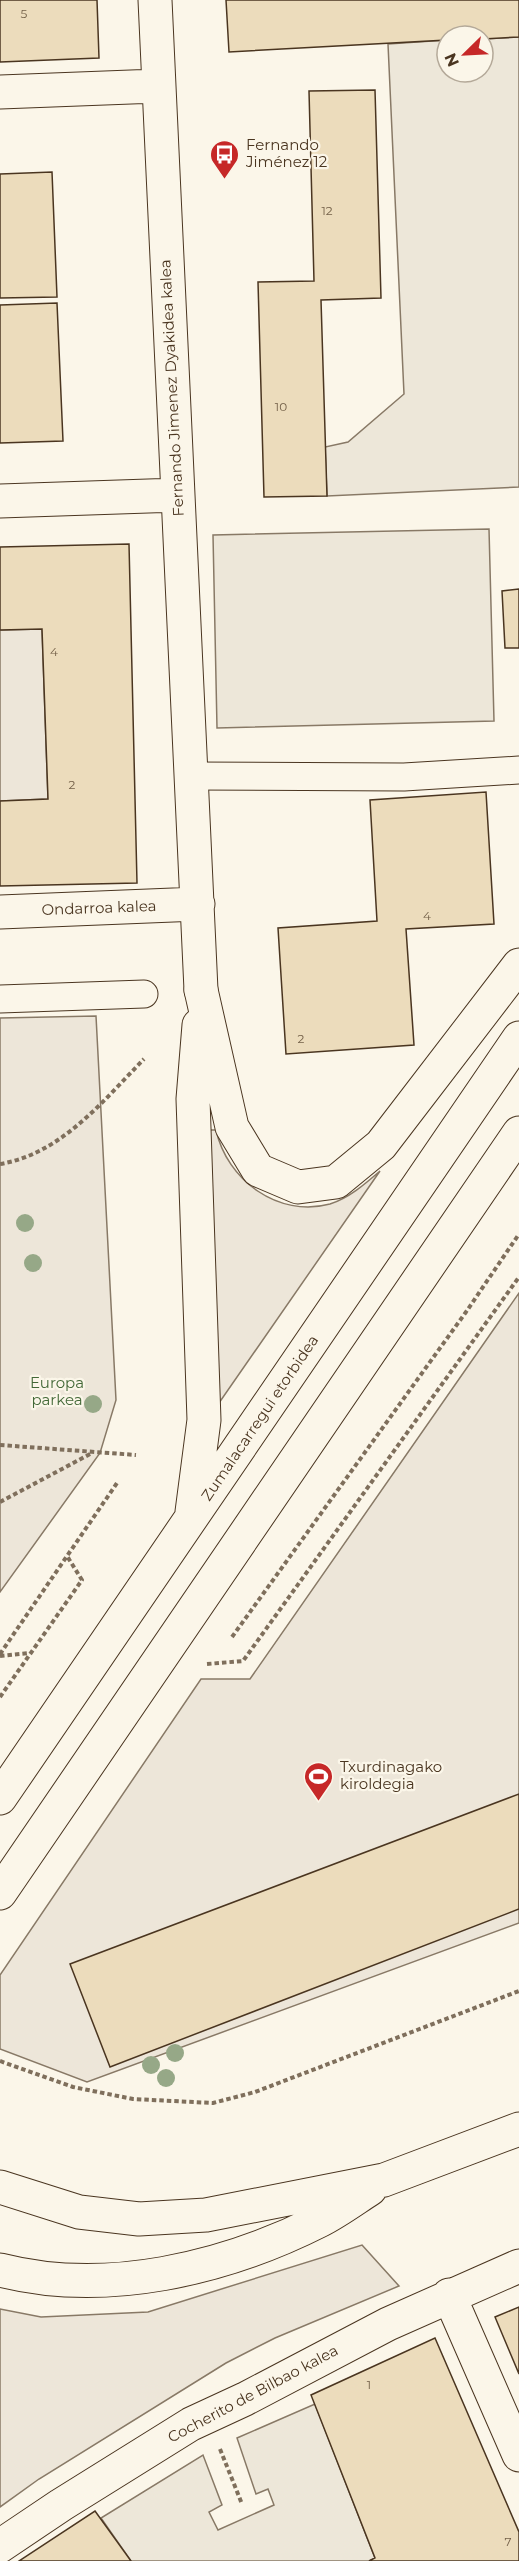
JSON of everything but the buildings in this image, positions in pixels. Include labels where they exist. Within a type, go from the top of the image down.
[{"type":"street","name":"Fernando Jimenez Dyakidea kalea","points":[[154,0],[201,990]]},
{"type":"street","points":[[0,92],[157,86]]},
{"type":"street","points":[[0,501],[178,495]]},
{"type":"street","points":[[192,776],[404,777],[519,770]]},
{"type":"street","name":"Ondarroa kalea","points":[[0,912],[198,904]]},
{"type":"street","points":[[201,990],[232,1127],[258,1170],[298,1187],[336,1182],[381,1145],[519,965]]},
{"type":"street","points":[[192,1518],[204,1420],[193,1099],[201,990]]},
{"type":"street","points":[[0,999],[144,994]]},
{"type":"street","name":"Zumalacarregui etorbidea","points":[[0,1798],[519,1038]]},
{"type":"street","points":[[0,1893],[519,1133]]},
{"type":"street","points":[[0,2187],[79,2212],[139,2219],[206,2215],[384,2180],[519,2129]]},
{"type":"street","points":[[0,2270],[35,2279],[80,2282],[157,2276],[239,2253],[319,2221],[384,2180]]},
{"type":"street","name":"Cocherito de Bilbao kalea","points":[[0,2546],[191,2424],[448,2295],[519,2266]]},
{"type":"street","points":[[448,2295],[519,2456]]},
{"type":"path","points":[[0,1164],[14,1162],[50,1146],[86,1119],[144,1059]]},
{"type":"path","points":[[232,1637],[466,1312],[519,1234]]},
{"type":"path","points":[[207,1664],[243,1661],[519,1277]]},
{"type":"path","points":[[0,1445],[136,1455]]},
{"type":"path","points":[[0,1502],[93,1452]]},
{"type":"path","points":[[0,1655],[117,1483]]},
{"type":"path","points":[[0,1697],[82,1580],[67,1556]]},
{"type":"path","points":[[0,1655],[29,1653]]},
{"type":"path","points":[[0,2061],[73,2087],[133,2099],[213,2103],[255,2092],[519,1991]]},
{"type":"path","points":[[217,2440],[242,2504]]},
{"type":"green space","points":[[42,629],[48,799],[0,801],[0,630]]},
{"type":"green space","name":"Europa parkea","points":[[96,1016],[116,1400],[100,1453],[0,1592],[0,1018]]},
{"type":"green space","points":[[207,1130],[216,1130],[231,1165],[243,1179],[274,1200],[292,1205],[311,1207],[330,1204],[344,1198],[380,1171],[219,1403]]},
{"type":"green space","name":"Txurdinagako kiroldegia","points":[[519,1293],[519,1923],[87,2082],[0,2049],[0,1975],[201,1679],[250,1679]]},
{"type":"green space","points":[[362,2245],[399,2286],[275,2338],[226,2363],[39,2479],[0,2507],[0,2309],[41,2317],[148,2312]]},
{"type":"shaded area","points":[[519,37],[519,487],[327,496],[325,447],[348,442],[404,394],[388,44],[435,41],[435,84],[495,84],[495,38]]},
{"type":"shaded area","points":[[489,529],[494,721],[217,728],[213,535]]},
{"type":"shaded area","points":[[315,2404],[375,2558],[369,2561],[131,2561],[101,2518],[203,2455],[222,2505],[209,2512],[218,2530],[274,2505],[268,2489],[256,2494],[237,2438]]},
{"type":"place","name":"Fernando Jiménez 12","points":[[225,180]]},
{"type":"place","name":"Txurdinagako kiroldegia","points":[[319,1802]]}]
